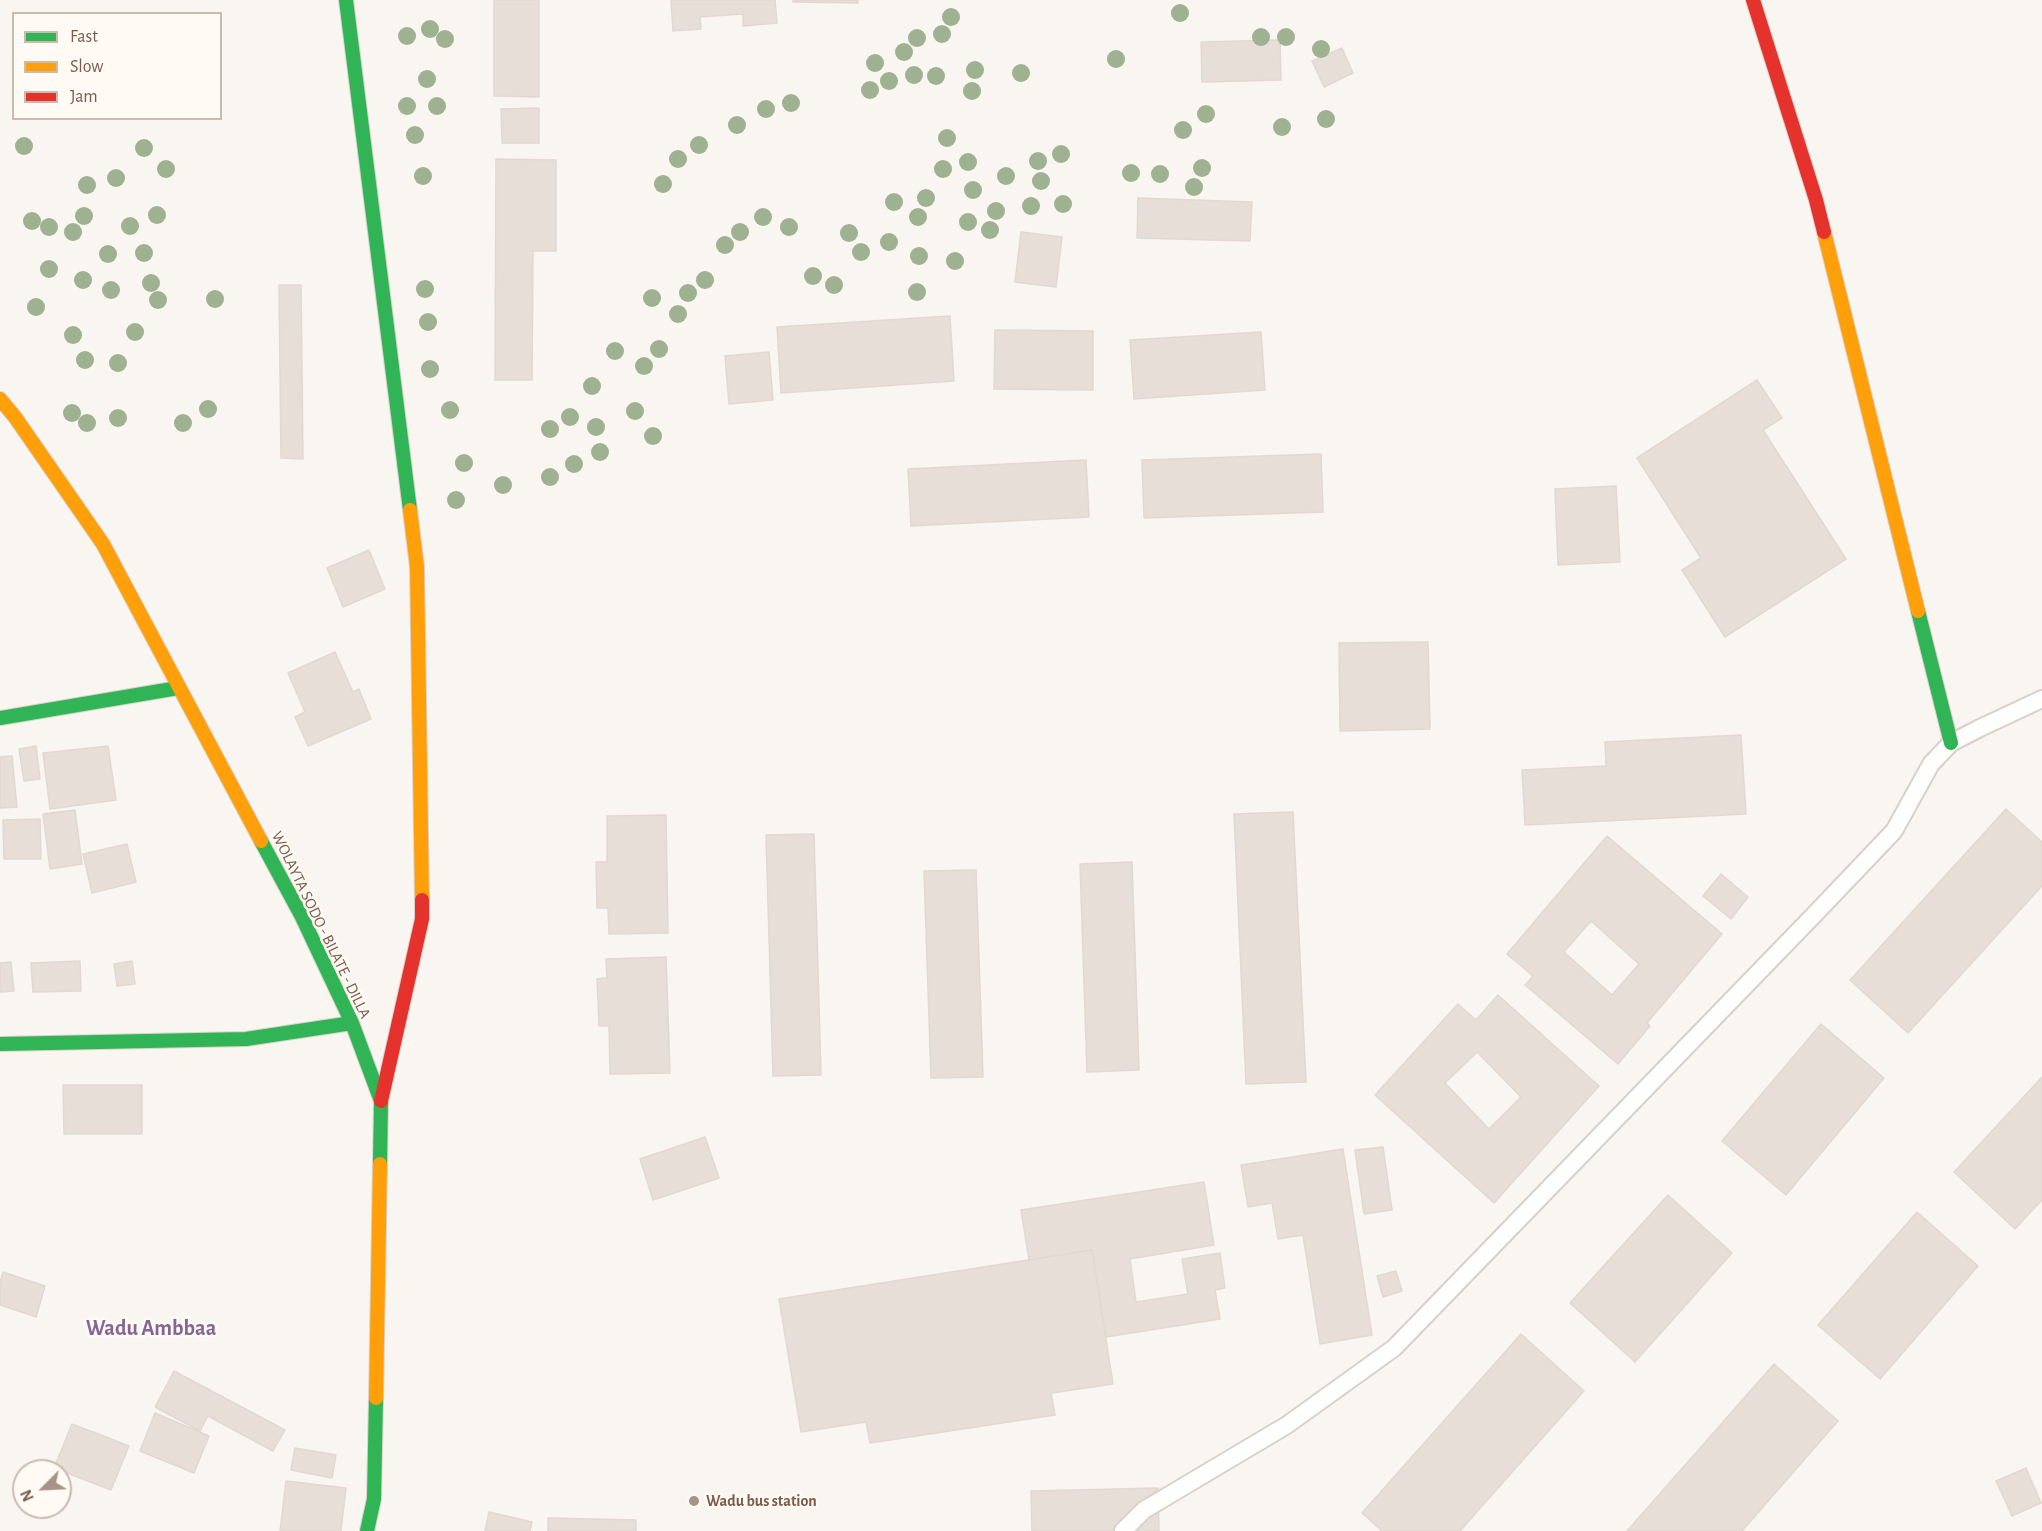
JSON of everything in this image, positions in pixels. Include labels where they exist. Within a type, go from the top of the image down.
[{"type":"street","points":[[346,0],[417,567],[423,919],[381,1101]]},
{"type":"street","points":[[1753,0],[1816,200],[1951,743]]},
{"type":"street","name":"WOLAYTA SODO - BILATE - DILLA","points":[[0,399],[15,417],[103,544],[302,917],[352,1023],[381,1101],[374,1499],[367,1531]]},
{"type":"street","points":[[0,718],[178,688]]},
{"type":"street","points":[[0,1044],[246,1039],[352,1023]]},
{"type":"lane","points":[[1123,1531],[1144,1510],[1287,1425],[1394,1348],[1894,831],[1931,764],[1951,743],[2042,699]]},
{"type":"building","points":[[494,0],[539,0],[539,97],[494,96]]},
{"type":"building","points":[[671,0],[775,0],[777,23],[743,26],[743,14],[700,17],[701,29],[673,31]]},
{"type":"building","points":[[793,0],[858,0],[858,3],[793,2]]},
{"type":"building","points":[[1280,40],[1281,80],[1202,82],[1201,42]]},
{"type":"building","points":[[1342,48],[1353,73],[1324,87],[1312,61]]},
{"type":"building","points":[[539,108],[539,143],[502,143],[501,109]]},
{"type":"building","points":[[496,159],[556,160],[556,251],[533,251],[532,380],[495,380]]},
{"type":"building","points":[[1138,198],[1252,202],[1250,241],[1137,238]]},
{"type":"building","points":[[1021,232],[1062,237],[1056,287],[1015,282]]},
{"type":"building","points":[[279,285],[301,285],[303,459],[281,458]]},
{"type":"building","points":[[950,316],[954,381],[781,393],[777,327]]},
{"type":"building","points":[[995,330],[1093,331],[1093,390],[994,389]]},
{"type":"building","points":[[1261,332],[1265,390],[1134,399],[1130,340]]},
{"type":"building","points":[[769,352],[773,400],[729,404],[725,356]]},
{"type":"building","points":[[1757,380],[1782,418],[1763,430],[1846,559],[1725,637],[1682,570],[1701,558],[1637,458]]},
{"type":"building","points":[[1321,454],[1323,512],[1144,518],[1142,460]]},
{"type":"building","points":[[1086,460],[1089,517],[911,526],[908,469]]},
{"type":"building","points":[[1616,486],[1620,562],[1558,565],[1555,489]]},
{"type":"building","points":[[369,550],[385,589],[343,607],[327,568]]},
{"type":"building","points":[[1428,642],[1430,729],[1340,731],[1339,643]]},
{"type":"building","points":[[335,652],[353,692],[359,689],[371,719],[308,746],[295,717],[305,712],[288,673]]},
{"type":"building","points":[[1741,735],[1746,814],[1525,825],[1522,770],[1606,766],[1605,742]]},
{"type":"building","points":[[36,746],[40,779],[24,781],[19,749]]},
{"type":"building","points":[[108,746],[116,800],[50,809],[43,753]]},
{"type":"building","points":[[12,756],[17,807],[0,808],[0,757]]},
{"type":"building","points":[[2006,809],[2042,842],[2042,886],[1908,1033],[1850,980]]},
{"type":"building","points":[[75,810],[82,864],[50,869],[43,814]]},
{"type":"building","points":[[1293,812],[1306,1082],[1246,1084],[1234,814]]},
{"type":"building","points":[[666,815],[668,933],[609,934],[608,908],[597,908],[596,862],[607,862],[607,816]]},
{"type":"building","points":[[40,819],[41,859],[4,859],[3,820]]},
{"type":"building","points":[[814,834],[821,1075],[773,1076],[766,835]]},
{"type":"building","points":[[1607,836],[1722,934],[1647,1023],[1650,1026],[1618,1064],[1525,985],[1533,976],[1507,954]],"holes":[[[1591,921],[1639,964],[1612,995],[1564,952]]]},
{"type":"building","points":[[127,844],[136,882],[92,893],[83,854]]},
{"type":"building","points":[[1132,862],[1139,1070],[1087,1072],[1080,864]]},
{"type":"building","points":[[976,870],[983,1077],[931,1078],[924,871]]},
{"type":"building","points":[[1721,874],[1748,897],[1731,919],[1703,896]]},
{"type":"building","points":[[666,957],[670,1073],[610,1074],[609,1026],[599,1026],[597,979],[607,978],[606,959]]},
{"type":"building","points":[[80,961],[81,991],[33,992],[31,963]]},
{"type":"building","points":[[132,961],[135,984],[117,986],[114,964]]},
{"type":"building","points":[[11,962],[14,991],[0,992],[0,963]]},
{"type":"building","points":[[1498,995],[1599,1086],[1494,1203],[1375,1095],[1458,1004],[1476,1020]],"holes":[[[1477,1052],[1521,1097],[1489,1129],[1445,1083]]]},
{"type":"building","points":[[1821,1024],[1884,1078],[1786,1195],[1722,1141]]},
{"type":"building","points":[[2042,1077],[2042,1200],[2015,1229],[1954,1172]]},
{"type":"building","points":[[63,1085],[142,1085],[142,1134],[64,1134]]},
{"type":"building","points":[[705,1137],[719,1178],[653,1200],[640,1159]]},
{"type":"building","points":[[1383,1147],[1392,1210],[1364,1214],[1355,1150]]},
{"type":"building","points":[[1343,1149],[1372,1335],[1320,1344],[1303,1235],[1278,1239],[1272,1203],[1248,1207],[1241,1165]]},
{"type":"building","points":[[1204,1182],[1214,1245],[1130,1259],[1136,1302],[1188,1294],[1182,1259],[1220,1253],[1225,1288],[1215,1290],[1220,1319],[1106,1337],[1092,1250],[1029,1260],[1021,1210]]},
{"type":"building","points":[[1668,1195],[1732,1253],[1635,1362],[1570,1303]]},
{"type":"building","points":[[1917,1212],[1978,1266],[1880,1379],[1818,1325]]},
{"type":"building","points":[[1092,1250],[1113,1384],[1051,1393],[1055,1415],[870,1443],[866,1422],[801,1432],[779,1299]]},
{"type":"building","points":[[1396,1271],[1402,1291],[1383,1297],[1377,1276]]},
{"type":"building","points":[[3,1272],[45,1286],[36,1317],[0,1305],[0,1283]]},
{"type":"building","points":[[1521,1334],[1584,1391],[1460,1531],[1382,1531],[1362,1513]]},
{"type":"building","points":[[1774,1364],[1838,1421],[1742,1531],[1627,1531]]},
{"type":"building","points":[[174,1371],[285,1430],[273,1451],[208,1416],[200,1431],[155,1407]]},
{"type":"building","points":[[155,1413],[209,1436],[194,1473],[140,1451]]},
{"type":"building","points":[[72,1424],[129,1446],[111,1490],[72,1475],[72,1459],[58,1459]]},
{"type":"building","points":[[295,1448],[336,1455],[332,1478],[291,1470]]},
{"type":"building","points":[[2026,1468],[2041,1503],[2012,1516],[1996,1481]]},
{"type":"building","points":[[286,1481],[346,1488],[341,1531],[280,1531]]},
{"type":"building","points":[[1158,1488],[1159,1531],[1032,1531],[1031,1491]]},
{"type":"building","points":[[489,1512],[532,1522],[530,1531],[485,1531]]},
{"type":"building","points":[[548,1518],[636,1520],[636,1531],[548,1531]]},
{"type":"traffic: fast","points":[[346,0],[410,510]]},
{"type":"traffic: fast","points":[[1918,611],[1951,743]]},
{"type":"traffic: fast","points":[[0,718],[178,688]]},
{"type":"traffic: fast","points":[[261,841],[302,917],[352,1023],[381,1101],[380,1164]]},
{"type":"traffic: fast","points":[[0,1044],[246,1039],[352,1023]]},
{"type":"traffic: fast","points":[[367,1531],[374,1499],[376,1398]]},
{"type":"traffic: slow","points":[[1824,232],[1918,611]]},
{"type":"traffic: slow","points":[[0,399],[15,417],[103,544],[261,841]]},
{"type":"traffic: slow","points":[[410,510],[417,567],[422,900]]},
{"type":"traffic: slow","points":[[376,1398],[380,1164]]},
{"type":"traffic: jam","points":[[1753,0],[1824,232]]},
{"type":"traffic: jam","points":[[381,1101],[422,919],[422,900]]},
{"type":"place","name":"Wadu bus station","points":[[694,1501]]},
{"type":"district","name":"Wadu Ambbaa","points":[[151,1328]]}]
